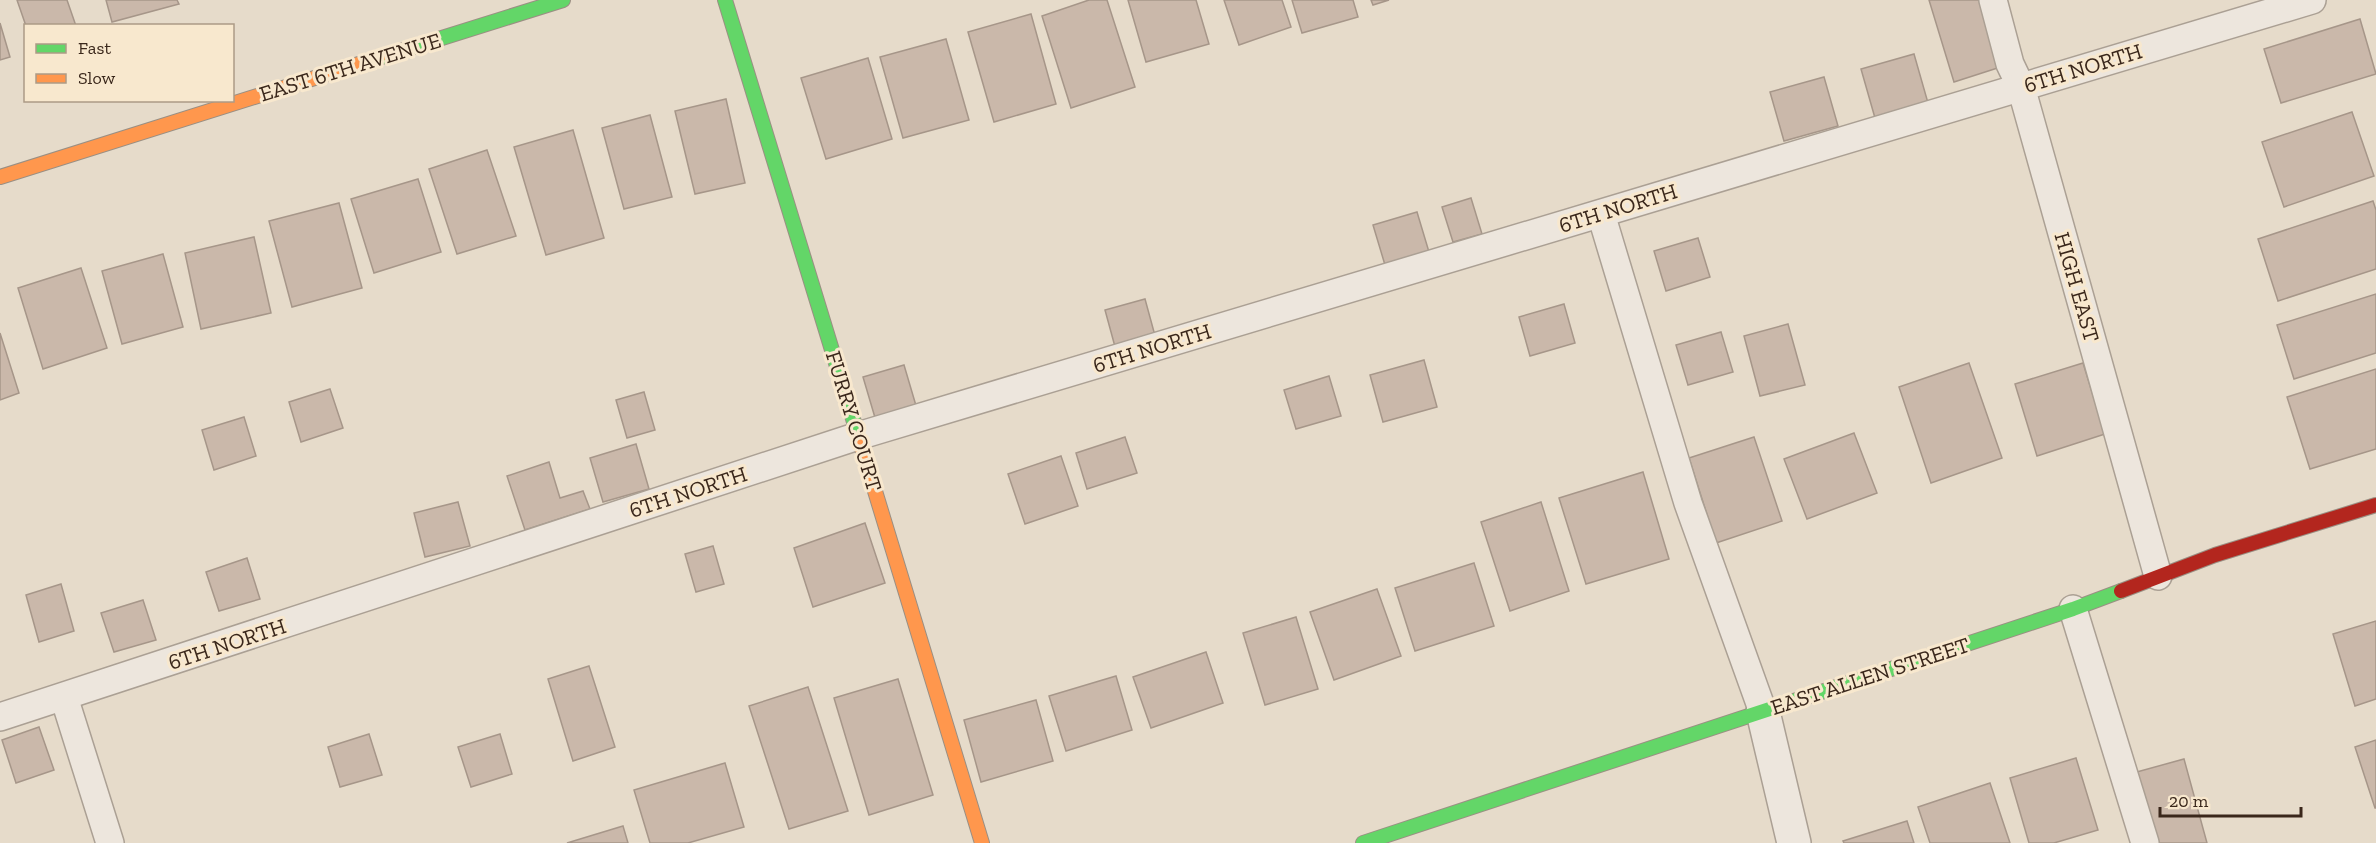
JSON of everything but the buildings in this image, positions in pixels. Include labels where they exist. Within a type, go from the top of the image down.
[{"type":"street","name":"EAST 6TH AVENUE","points":[[0,177],[563,0]]},
{"type":"street","name":"FURRY COURT","points":[[725,0],[982,843]]},
{"type":"street","name":"EAST ALLEN STREET","points":[[1363,843],[2073,609],[2216,555],[2376,505]]},
{"type":"street","points":[[1763,712],[1794,843]]},
{"type":"lane","name":"HIGH EAST","points":[[1993,0],[2010,64],[2021,87],[2158,576]]},
{"type":"lane","name":"6TH NORTH","points":[[0,717],[858,436],[2312,0]]},
{"type":"lane","points":[[1601,214],[1688,503],[1763,712]]},
{"type":"lane","points":[[2073,609],[2145,843]]},
{"type":"lane","points":[[64,697],[110,843]]},
{"type":"traffic: fast","points":[[378,58],[563,0]]},
{"type":"traffic: fast","points":[[725,0],[861,445]]},
{"type":"traffic: fast","points":[[1363,843],[2073,609],[2121,591]]},
{"type":"traffic: slow","points":[[0,177],[378,58]]},
{"type":"traffic: slow","points":[[861,445],[982,843]]},
{"type":"traffic: jam","points":[[2121,591],[2215,555],[2376,505]]}]
